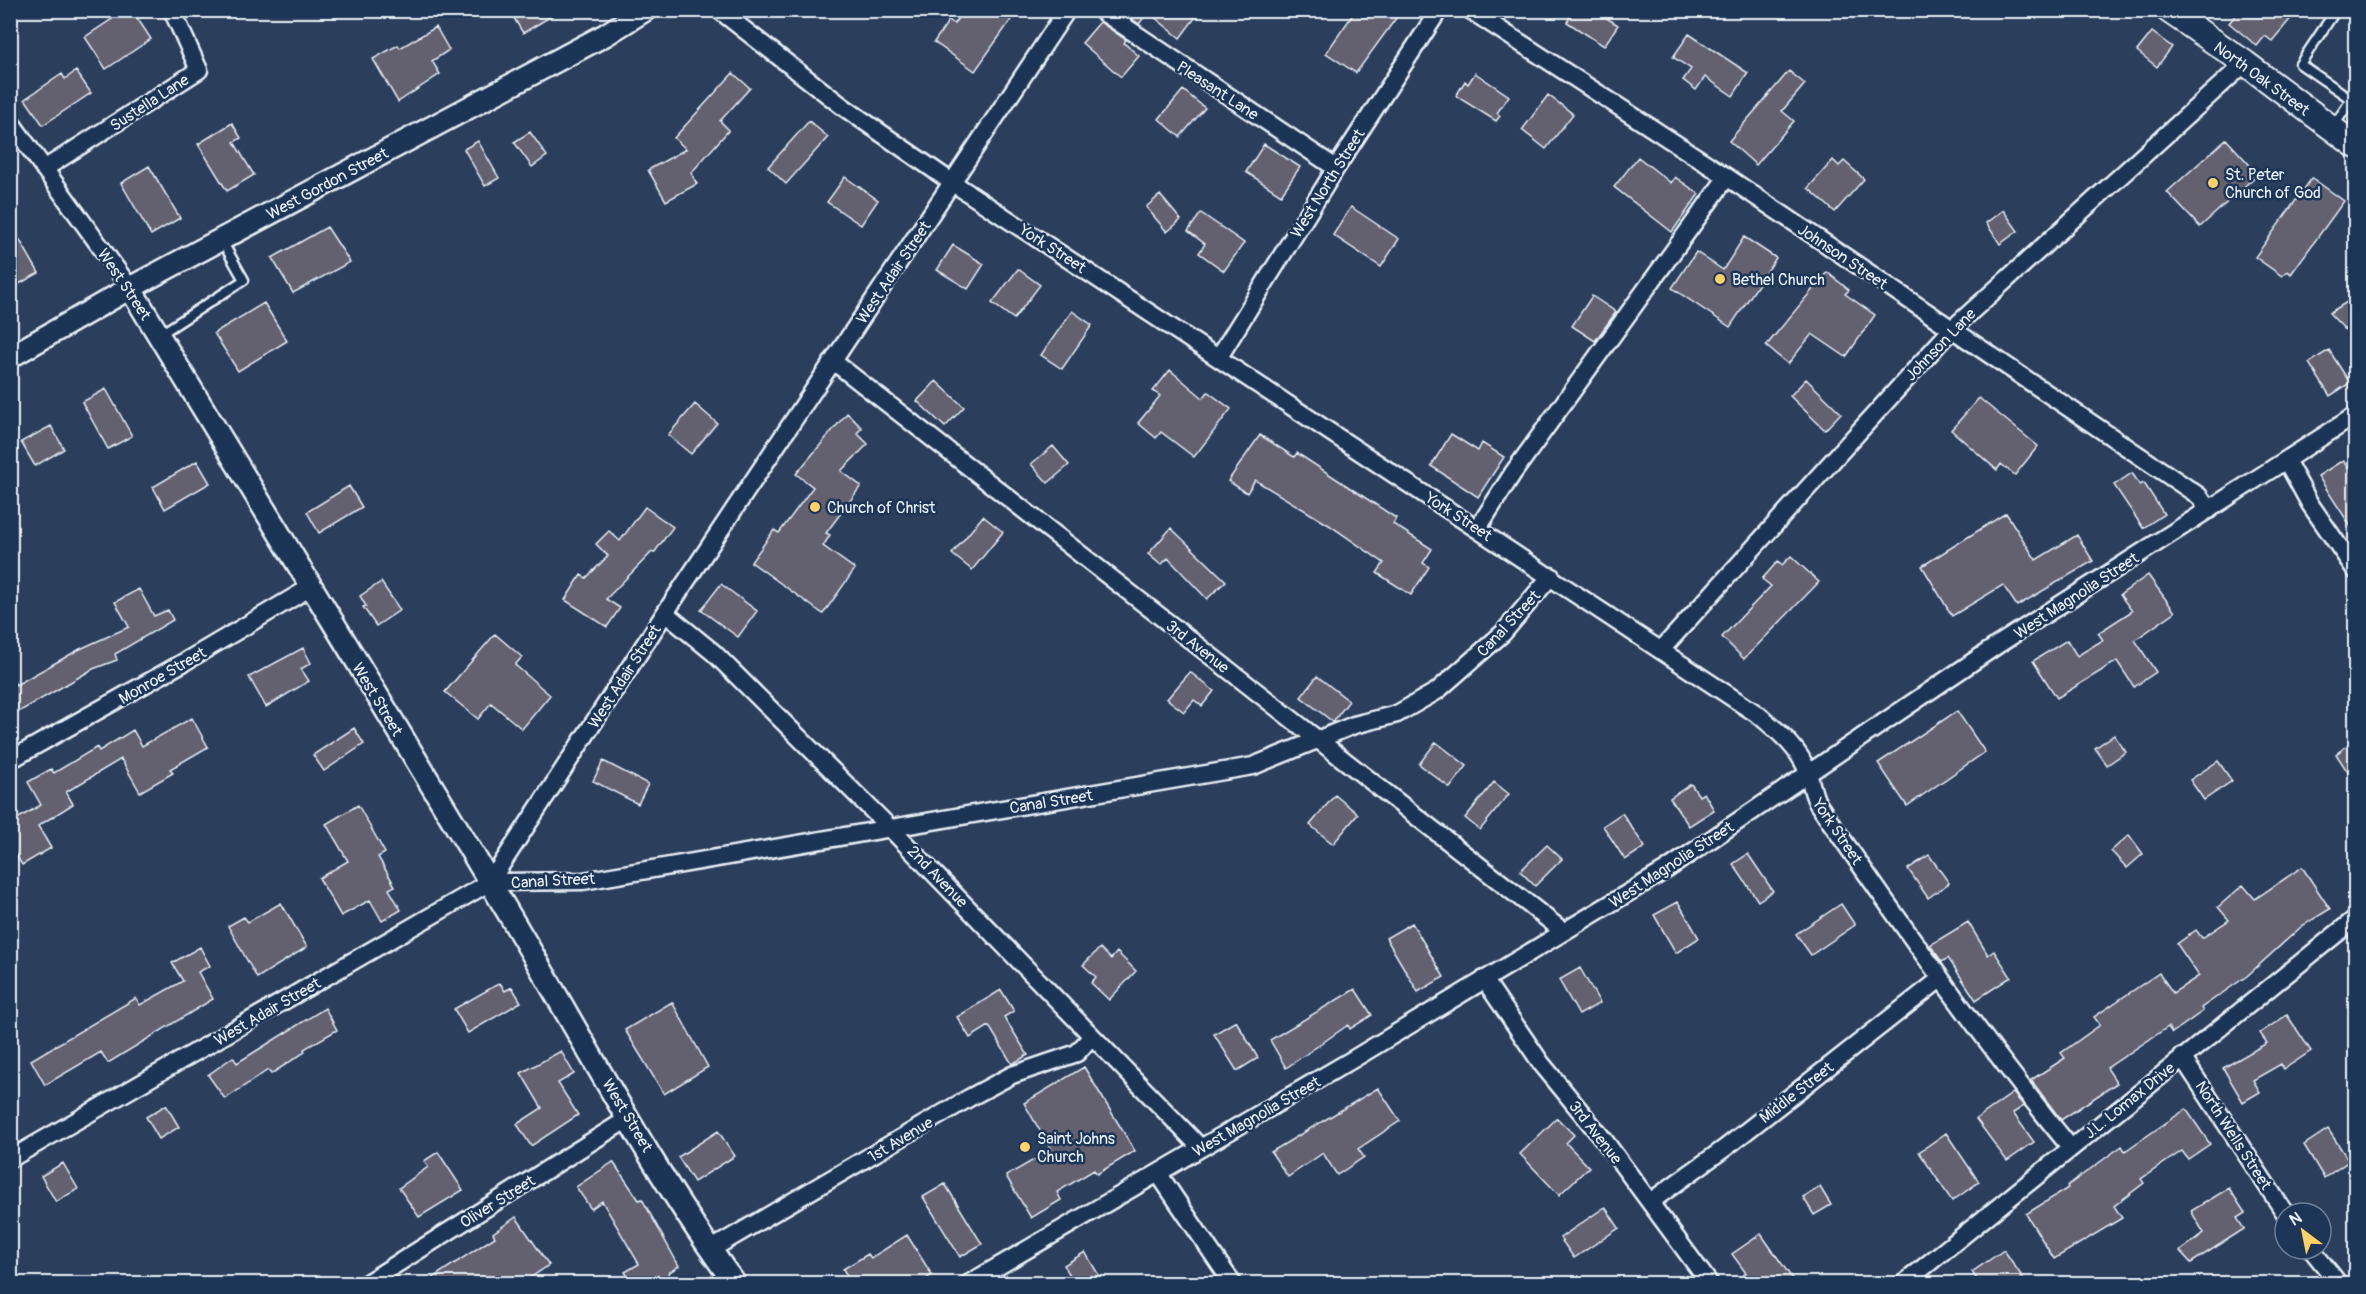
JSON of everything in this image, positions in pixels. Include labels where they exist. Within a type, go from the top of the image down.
[{"type":"main road","name":"North Oak Street","points":[[2168,10],[2245,63],[2355,146]]},
{"type":"street","name":"Sustella Lane","points":[[44,169],[199,70],[172,10]]},
{"type":"street","name":"West Gordon Street","points":[[10,357],[130,288],[594,40],[645,10]]},
{"type":"street","name":"York Street","points":[[718,10],[842,106],[953,183],[1760,716],[1791,743],[1808,774],[1810,789],[1818,804],[1940,980],[2001,1062],[2070,1148]]},
{"type":"street","name":"West Adair Street","points":[[10,1159],[490,882],[665,613],[1067,10]]},
{"type":"street","name":"Pleasant Lane","points":[[1100,10],[1336,168]]},
{"type":"street","name":"West North Street","points":[[1219,357],[1336,168],[1439,10]]},
{"type":"street","name":"Johnson Street","points":[[1470,10],[1727,177],[2199,496],[2209,510]]},
{"type":"street","name":"Johnson Lane","points":[[1660,650],[1951,330],[2245,63]]},
{"type":"street","name":"West Street","points":[[10,121],[130,288],[490,882],[629,1118],[710,1250],[735,1284]]},
{"type":"street","points":[[1478,528],[1514,473],[1727,177]]},
{"type":"street","name":"3rd Avenue","points":[[833,361],[1563,931]]},
{"type":"street","name":"West Magnolia Street","points":[[969,1284],[1666,870],[1999,644],[2355,415]]},
{"type":"street","points":[[2286,460],[2310,504],[2355,571]]},
{"type":"street","name":"Canal Street","points":[[490,882],[583,881],[1253,766],[1354,724],[1397,714],[1437,692],[1503,633],[1551,576]]},
{"type":"street","name":"Monroe Street","points":[[10,760],[186,661],[311,587]]},
{"type":"street","name":"2nd Avenue","points":[[665,613],[714,653],[890,827],[1201,1148]]},
{"type":"street","name":"J.L. Lomax Drive","points":[[1903,1284],[2355,918]]},
{"type":"street","name":"3rd Avenue","points":[[1484,979],[1541,1063],[1650,1202],[1710,1284]]},
{"type":"street","name":"Middle Street","points":[[1650,1202],[1725,1148],[1940,980]]},
{"type":"street","name":"1st Avenue","points":[[710,1250],[969,1098],[1012,1075],[1077,1053],[1092,1036]]},
{"type":"street","name":"North Wells Street","points":[[2182,1057],[2277,1201]]},
{"type":"street","name":"Oliver Street","points":[[365,1284],[629,1118]]},
{"type":"street","points":[[1158,1173],[1233,1284]]},
{"type":"street","points":[[2321,1261],[2339,1284]]},
{"type":"lane","points":[[2332,129],[2353,95],[2300,64],[2336,10]]},
{"type":"lane","points":[[158,336],[244,280],[221,239]]},
{"type":"building","points":[[106,10],[132,10],[151,39],[106,69],[85,37],[112,19]]},
{"type":"building","points":[[509,10],[562,10],[523,33]]},
{"type":"building","points":[[963,10],[1018,10],[975,71],[934,42],[949,20],[954,24]]},
{"type":"building","points":[[1120,10],[1201,10],[1180,38],[1148,12],[1139,24]]},
{"type":"building","points":[[1356,10],[1402,10],[1356,73],[1326,53]]},
{"type":"building","points":[[1574,10],[1594,10],[1618,25],[1604,46],[1567,22]]},
{"type":"building","points":[[2240,10],[2298,10],[2272,41],[2265,36],[2257,46],[2229,23]]},
{"type":"building","points":[[1100,22],[1126,40],[1124,43],[1139,56],[1121,77],[1082,43]]},
{"type":"building","points":[[436,27],[449,50],[432,61],[440,74],[398,102],[373,59],[398,45],[400,48]]},
{"type":"building","points":[[2152,32],[2172,47],[2157,67],[2137,51]]},
{"type":"building","points":[[1689,34],[1748,73],[1733,96],[1705,77],[1696,90],[1683,80],[1691,69],[1673,57]]},
{"type":"building","points":[[76,71],[91,93],[43,125],[25,99],[62,74],[65,79]]},
{"type":"building","points":[[1789,71],[1805,84],[1782,111],[1794,121],[1756,165],[1729,141]]},
{"type":"building","points":[[733,73],[750,88],[720,121],[729,130],[691,173],[697,184],[666,201],[648,170],[686,149],[674,138]]},
{"type":"building","points":[[1475,73],[1509,96],[1497,113],[1500,116],[1496,121],[1456,96],[1465,81],[1468,84]]},
{"type":"building","points":[[1183,90],[1205,108],[1180,137],[1159,119]]},
{"type":"building","points":[[1548,95],[1573,114],[1546,149],[1522,130]]},
{"type":"building","points":[[809,121],[828,137],[786,184],[768,167]]},
{"type":"building","points":[[232,123],[241,138],[234,142],[254,175],[227,191],[198,144]]},
{"type":"building","points":[[530,132],[547,156],[532,167],[514,142]]},
{"type":"building","name":"St. Peter Church of God","points":[[2226,139],[2258,174],[2200,227],[2167,192]]},
{"type":"building","points":[[478,141],[499,178],[485,186],[464,149]]},
{"type":"building","points":[[1264,144],[1300,167],[1281,195],[1246,172]]},
{"type":"building","points":[[1638,157],[1671,183],[1675,177],[1699,194],[1672,232],[1614,187]]},
{"type":"building","points":[[1833,160],[1839,166],[1844,161],[1864,179],[1835,212],[1808,188]]},
{"type":"building","points":[[149,166],[180,218],[151,235],[121,183]]},
{"type":"building","points":[[845,177],[878,200],[861,225],[827,202]]},
{"type":"building","points":[[2312,178],[2344,201],[2291,274],[2288,271],[2282,276],[2255,257]]},
{"type":"building","points":[[1160,195],[1181,220],[1167,232],[1146,207]]},
{"type":"building","points":[[1351,207],[1399,239],[1381,267],[1333,235]]},
{"type":"building","points":[[2003,210],[2018,231],[2000,244],[1986,223]]},
{"type":"building","points":[[1201,213],[1244,243],[1224,271],[1199,253],[1205,244],[1188,231]]},
{"type":"building","points":[[10,223],[39,273],[10,289]]},
{"type":"building","points":[[327,227],[350,262],[293,293],[272,258]]},
{"type":"building","name":"Bethel Church","points":[[1744,237],[1776,258],[1730,327],[1672,288],[1696,252],[1723,270]]},
{"type":"building","points":[[953,245],[984,264],[968,289],[937,270]]},
{"type":"building","points":[[1018,269],[1040,285],[1014,319],[992,303]]},
{"type":"building","points":[[1827,272],[1849,290],[1845,294],[1875,315],[1846,357],[1812,334],[1788,364],[1766,346]]},
{"type":"building","points":[[1592,296],[1616,312],[1595,341],[1572,326]]},
{"type":"building","points":[[2355,297],[2355,340],[2329,313]]},
{"type":"building","points":[[264,303],[287,341],[238,371],[214,333]]},
{"type":"building","points":[[1072,311],[1092,325],[1062,369],[1041,355]]},
{"type":"building","points":[[2329,350],[2350,383],[2330,396],[2309,363]]},
{"type":"building","points":[[1170,370],[1203,398],[1208,392],[1231,409],[1194,457],[1161,432],[1156,438],[1138,423],[1160,396],[1153,391]]},
{"type":"building","points":[[1806,379],[1841,413],[1825,430],[1790,396]]},
{"type":"building","points":[[936,381],[964,407],[945,427],[917,401]]},
{"type":"building","points":[[106,389],[132,436],[108,449],[82,402]]},
{"type":"building","points":[[1979,398],[2038,446],[2015,475],[2001,464],[1997,470],[1951,430]]},
{"type":"building","points":[[695,404],[717,423],[691,454],[668,435]]},
{"type":"building","points":[[847,413],[862,428],[857,433],[868,444],[841,471],[861,486],[826,533],[830,535],[823,546],[855,569],[823,614],[751,562],[774,530],[779,533],[813,487],[796,474]]},
{"type":"building","points":[[51,426],[64,449],[35,466],[21,442]]},
{"type":"building","points":[[1451,434],[1478,451],[1482,443],[1504,457],[1478,497],[1431,466]]},
{"type":"building","points":[[1260,435],[1294,457],[1297,453],[1396,518],[1393,524],[1432,549],[1423,563],[1429,567],[1411,595],[1377,573],[1384,563],[1329,525],[1255,480],[1247,493],[1228,481]]},
{"type":"building","points":[[1053,446],[1069,465],[1048,483],[1031,464]]},
{"type":"building","points":[[2343,460],[2355,478],[2355,533],[2318,476]]},
{"type":"building","points":[[197,461],[210,483],[165,509],[153,487]]},
{"type":"building","points":[[2132,473],[2140,485],[2144,483],[2164,514],[2143,528],[2114,485]]},
{"type":"building","points":[[349,486],[362,507],[319,533],[307,512]]},
{"type":"building","points":[[645,507],[673,527],[654,553],[652,552],[606,599],[620,608],[607,627],[565,600],[581,575],[586,578],[608,556],[596,544],[609,531],[620,541]]},
{"type":"building","points":[[2006,513],[2036,560],[2077,535],[2093,561],[2017,606],[2003,585],[1952,616],[1922,566]]},
{"type":"building","points":[[983,516],[1003,532],[972,570],[952,554]]},
{"type":"building","points":[[1171,528],[1226,581],[1207,599],[1168,558],[1161,565],[1148,554]]},
{"type":"building","points":[[1791,556],[1819,582],[1744,659],[1722,637],[1771,586],[1762,579],[1778,561],[1782,565]]},
{"type":"building","points":[[2148,575],[2175,612],[2135,640],[2156,672],[2134,687],[2117,661],[2057,698],[2033,661],[2067,640],[2077,656],[2103,640],[2098,633],[2132,611],[2120,595]]},
{"type":"building","points":[[381,582],[400,610],[376,626],[363,607],[366,606],[360,596]]},
{"type":"building","points":[[721,584],[757,611],[738,637],[701,610]]},
{"type":"building","points":[[139,589],[154,616],[168,610],[173,620],[115,654],[117,660],[93,669],[10,717],[10,675],[16,685],[80,649],[129,627],[115,602]]},
{"type":"building","points":[[495,634],[522,657],[515,665],[550,695],[522,729],[491,703],[478,719],[445,692]]},
{"type":"building","points":[[303,648],[311,663],[301,669],[309,681],[266,707],[249,677]]},
{"type":"building","points":[[1190,672],[1214,691],[1202,706],[1194,700],[1184,712],[1167,699]]},
{"type":"building","points":[[1317,676],[1349,701],[1333,722],[1301,697]]},
{"type":"building","points":[[1957,711],[1985,752],[1907,806],[1878,763]]},
{"type":"building","points":[[192,718],[208,747],[170,769],[173,773],[140,792],[121,759],[66,792],[73,804],[38,826],[51,848],[22,865],[10,845],[10,823],[41,805],[28,782],[51,769],[54,773],[97,747],[99,751],[133,730],[142,746]]},
{"type":"building","points":[[354,728],[364,744],[324,771],[313,755]]},
{"type":"building","points":[[2114,735],[2126,752],[2107,765],[2095,748]]},
{"type":"building","points":[[2355,740],[2355,783],[2336,754]]},
{"type":"building","points":[[1436,742],[1467,766],[1450,788],[1419,764]]},
{"type":"building","points":[[603,761],[648,784],[638,804],[593,781]]},
{"type":"building","points":[[2218,761],[2232,781],[2204,800],[2190,780]]},
{"type":"building","points":[[1494,782],[1509,794],[1480,830],[1465,818]]},
{"type":"building","points":[[1691,784],[1699,796],[1704,793],[1714,810],[1689,826],[1670,798]]},
{"type":"building","points":[[1335,795],[1358,814],[1333,844],[1310,825]]},
{"type":"building","points":[[358,805],[385,853],[378,857],[395,886],[389,889],[401,910],[382,921],[370,900],[341,916],[319,878],[348,861],[326,824]]},
{"type":"building","points":[[1622,813],[1645,847],[1625,860],[1603,826]]},
{"type":"building","points":[[2129,835],[2143,854],[2127,868],[2111,851]]},
{"type":"building","points":[[1547,845],[1562,859],[1535,886],[1520,871]]},
{"type":"building","points":[[1748,854],[1773,891],[1758,901],[1733,864]]},
{"type":"building","points":[[1929,855],[1949,883],[1928,898],[1908,869]]},
{"type":"building","points":[[2302,867],[2330,909],[2302,926],[2247,976],[2201,1008],[2203,1011],[2172,1033],[2168,1027],[2107,1068],[2117,1083],[2061,1120],[2031,1080],[2065,1058],[2061,1053],[2100,1025],[2094,1017],[2159,973],[2173,993],[2199,976],[2177,944],[2196,930],[2202,938],[2229,920],[2218,907],[2243,885],[2255,899]]},
{"type":"building","points":[[1678,902],[1699,938],[1676,953],[1654,915]]},
{"type":"building","points":[[281,903],[307,947],[257,978],[228,926],[244,917],[248,922]]},
{"type":"building","points":[[1841,904],[1855,925],[1811,955],[1796,934]]},
{"type":"building","points":[[1968,922],[1988,955],[1994,951],[2011,977],[1976,1000],[1948,958],[1942,962],[1930,945]]},
{"type":"building","points":[[1412,923],[1444,977],[1418,992],[1386,938]]},
{"type":"building","points":[[200,947],[210,966],[198,972],[213,999],[108,1063],[101,1052],[45,1085],[31,1060],[136,998],[140,1005],[183,981],[172,963]]},
{"type":"building","points":[[1100,948],[1111,959],[1117,952],[1136,971],[1109,1000],[1091,983],[1096,977],[1083,965]]},
{"type":"building","points":[[1580,968],[1600,1003],[1579,1015],[1559,980]]},
{"type":"building","points":[[500,983],[505,991],[512,987],[521,1002],[468,1033],[454,1009]]},
{"type":"building","points":[[1355,989],[1372,1015],[1350,1029],[1348,1025],[1286,1068],[1270,1040]]},
{"type":"building","points":[[1001,990],[1014,1011],[1004,1017],[1028,1055],[1012,1064],[989,1026],[970,1038],[957,1017]]},
{"type":"building","points":[[672,1002],[708,1067],[664,1094],[625,1030]]},
{"type":"building","points":[[325,1008],[337,1030],[304,1049],[305,1052],[271,1074],[268,1070],[225,1099],[208,1075],[233,1057],[237,1063]]},
{"type":"building","points":[[2287,1015],[2311,1051],[2284,1069],[2281,1064],[2253,1080],[2260,1092],[2243,1102],[2223,1068],[2267,1043],[2260,1033]]},
{"type":"building","points":[[1236,1021],[1258,1058],[1237,1071],[1214,1034]]},
{"type":"building","points":[[561,1051],[574,1074],[558,1083],[578,1115],[531,1146],[517,1124],[542,1108],[521,1073]]},
{"type":"building","points":[[1084,1067],[1135,1151],[1097,1174],[1094,1170],[1057,1192],[1061,1200],[1031,1218],[1006,1176],[1051,1150],[1024,1103]]},
{"type":"building","points":[[1378,1088],[1400,1121],[1358,1149],[1364,1157],[1337,1175],[1323,1153],[1288,1177],[1271,1152]]},
{"type":"building","points":[[2013,1093],[2024,1106],[2013,1113],[2034,1142],[2007,1161],[1976,1119]]},
{"type":"building","points":[[166,1105],[179,1127],[159,1139],[146,1117]]},
{"type":"building","points":[[2186,1109],[2210,1144],[2188,1159],[2182,1151],[2141,1179],[2144,1183],[2114,1206],[2122,1218],[2054,1259],[2026,1214],[2068,1188],[2067,1186],[2122,1146],[2125,1151]]},
{"type":"building","points":[[1557,1118],[1574,1135],[1566,1143],[1589,1167],[1559,1195],[1520,1154]]},
{"type":"building","points":[[2328,1129],[2349,1161],[2324,1178],[2304,1145]]},
{"type":"building","points":[[718,1131],[735,1156],[694,1182],[678,1157]]},
{"type":"building","points":[[1946,1133],[1979,1182],[1952,1201],[1919,1152]]},
{"type":"building","points":[[438,1152],[463,1190],[419,1217],[399,1188],[428,1167],[424,1161]]},
{"type":"building","points":[[613,1162],[639,1200],[642,1199],[679,1266],[668,1273],[674,1284],[632,1284],[625,1272],[639,1264],[602,1201],[591,1209],[576,1187]]},
{"type":"building","points":[[63,1163],[78,1189],[56,1202],[41,1176]]},
{"type":"building","points":[[945,1184],[982,1244],[960,1257],[923,1197]]},
{"type":"building","points":[[1820,1187],[1831,1205],[1814,1215],[1803,1197]]},
{"type":"building","points":[[2229,1188],[2245,1213],[2237,1218],[2244,1229],[2191,1263],[2180,1251],[2204,1233],[2191,1211]]},
{"type":"building","points":[[1605,1207],[1619,1228],[1574,1258],[1560,1238]]},
{"type":"building","points":[[516,1217],[549,1265],[521,1284],[423,1284],[495,1237],[493,1233]]},
{"type":"building","points":[[1761,1234],[1796,1284],[1730,1284],[1746,1273],[1732,1254]]},
{"type":"building","points":[[907,1235],[932,1275],[919,1284],[852,1284],[843,1269],[868,1254],[871,1258]]},
{"type":"building","points":[[2004,1250],[2027,1284],[1980,1284],[1972,1272]]},
{"type":"building","points":[[1085,1252],[1104,1284],[1075,1284],[1064,1265]]},
{"type":"place","name":"St. Peter Church of God","points":[[2213,183]]},
{"type":"place","name":"Bethel Church","points":[[1720,279]]},
{"type":"place","name":"Church of Christ","points":[[815,507]]},
{"type":"place","name":"Saint Johns Church","points":[[1025,1147]]}]
